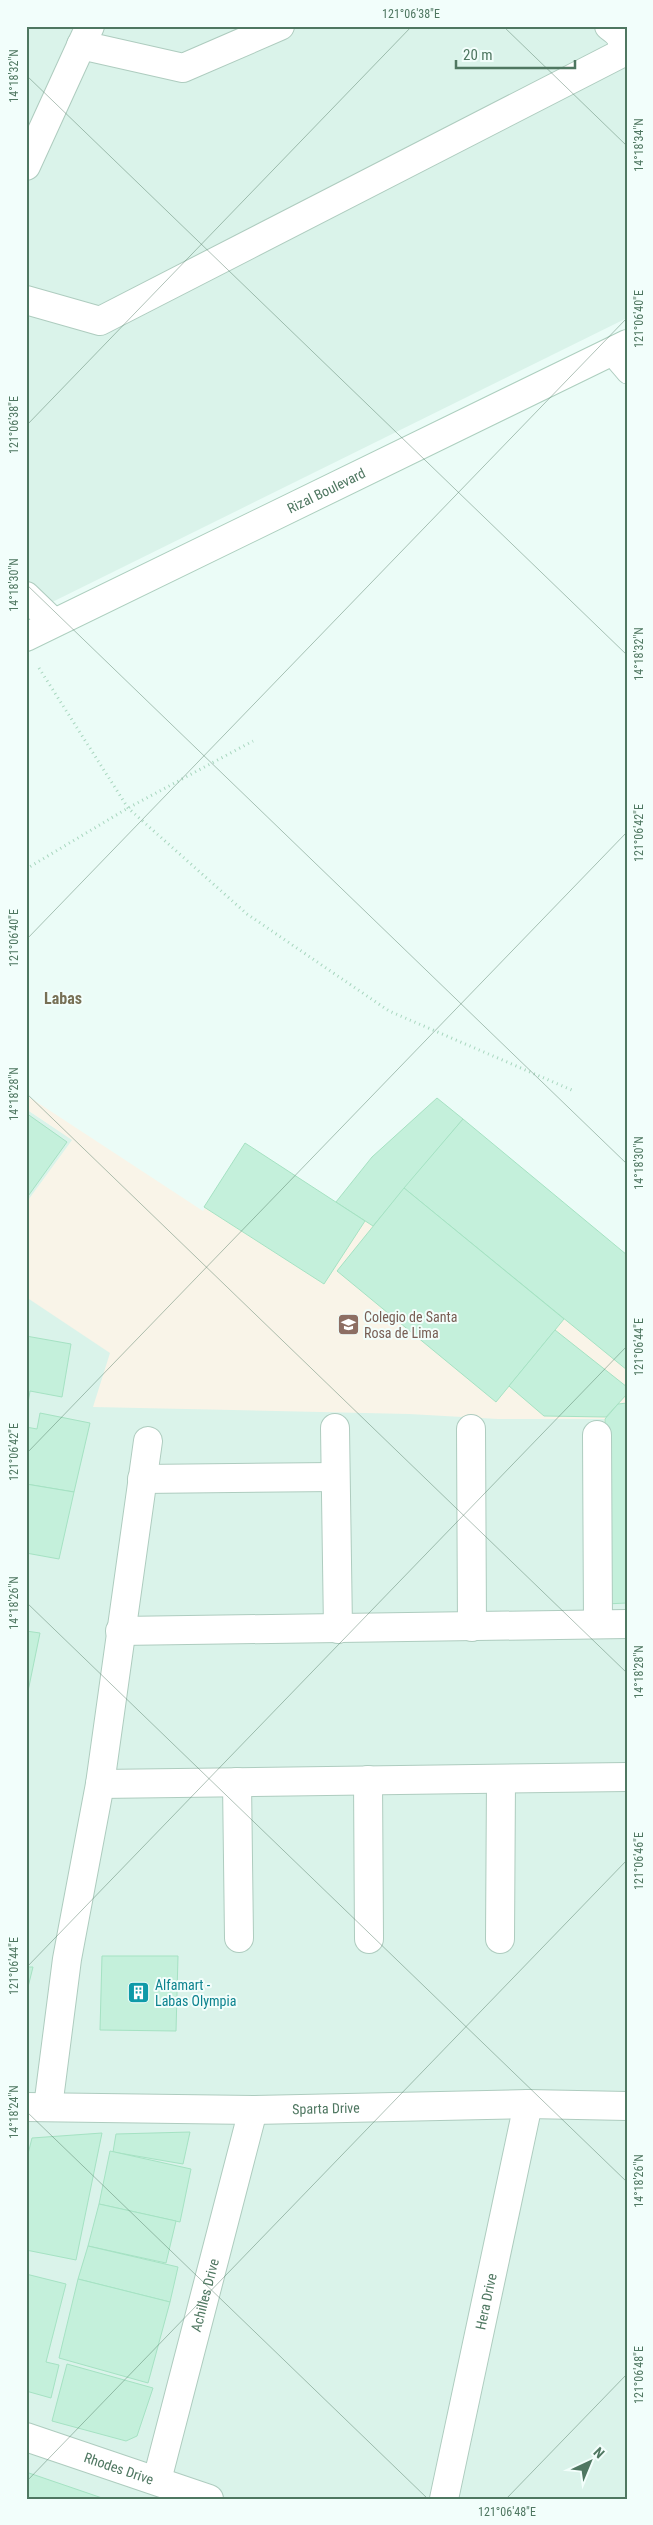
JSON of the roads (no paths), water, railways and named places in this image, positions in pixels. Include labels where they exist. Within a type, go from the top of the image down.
[{"type":"street","points":[[26,166],[86,35],[183,68],[280,26]]},
{"type":"street","points":[[26,300],[100,321],[620,54],[624,42],[621,35],[609,26]]},
{"type":"street","name":"Rizal Boulevard","points":[[26,637],[53,622],[618,348]]},
{"type":"street","points":[[26,596],[53,622]]},
{"type":"street","points":[[334,1428],[338,1629]]},
{"type":"street","points":[[471,1428],[472,1627]]},
{"type":"street","points":[[597,1435],[598,1624]]},
{"type":"street","points":[[37,2107],[68,1959],[100,1784],[120,1630],[148,1441]]},
{"type":"street","points":[[142,1479],[334,1477]]},
{"type":"street","points":[[120,1630],[338,1629],[627,1624]]},
{"type":"street","points":[[100,1784],[627,1777]]},
{"type":"street","points":[[368,1780],[369,1939]]},
{"type":"street","points":[[500,1940],[501,1780]]},
{"type":"street","points":[[237,1782],[238,1938]]},
{"type":"street","name":"Sparta Drive","points":[[37,2107],[253,2110],[528,2104],[627,2106]]},
{"type":"street","name":"Hera Drive","points":[[444,2499],[528,2104]]},
{"type":"street","name":"Achilles Drive","points":[[158,2480],[253,2110]]},
{"type":"street","name":"Rhodes Drive","points":[[26,2438],[158,2480],[210,2499]]},
{"type":"lane","points":[[618,348],[627,374]]},
{"type":"place","name":"Colegio de Santa Rosa de Lima","points":[[348,1325]]},
{"type":"place","name":"Alfamart - Labas Olympia","points":[[139,1993]]},
{"type":"district","name":"Labas","points":[[63,998]]}]
